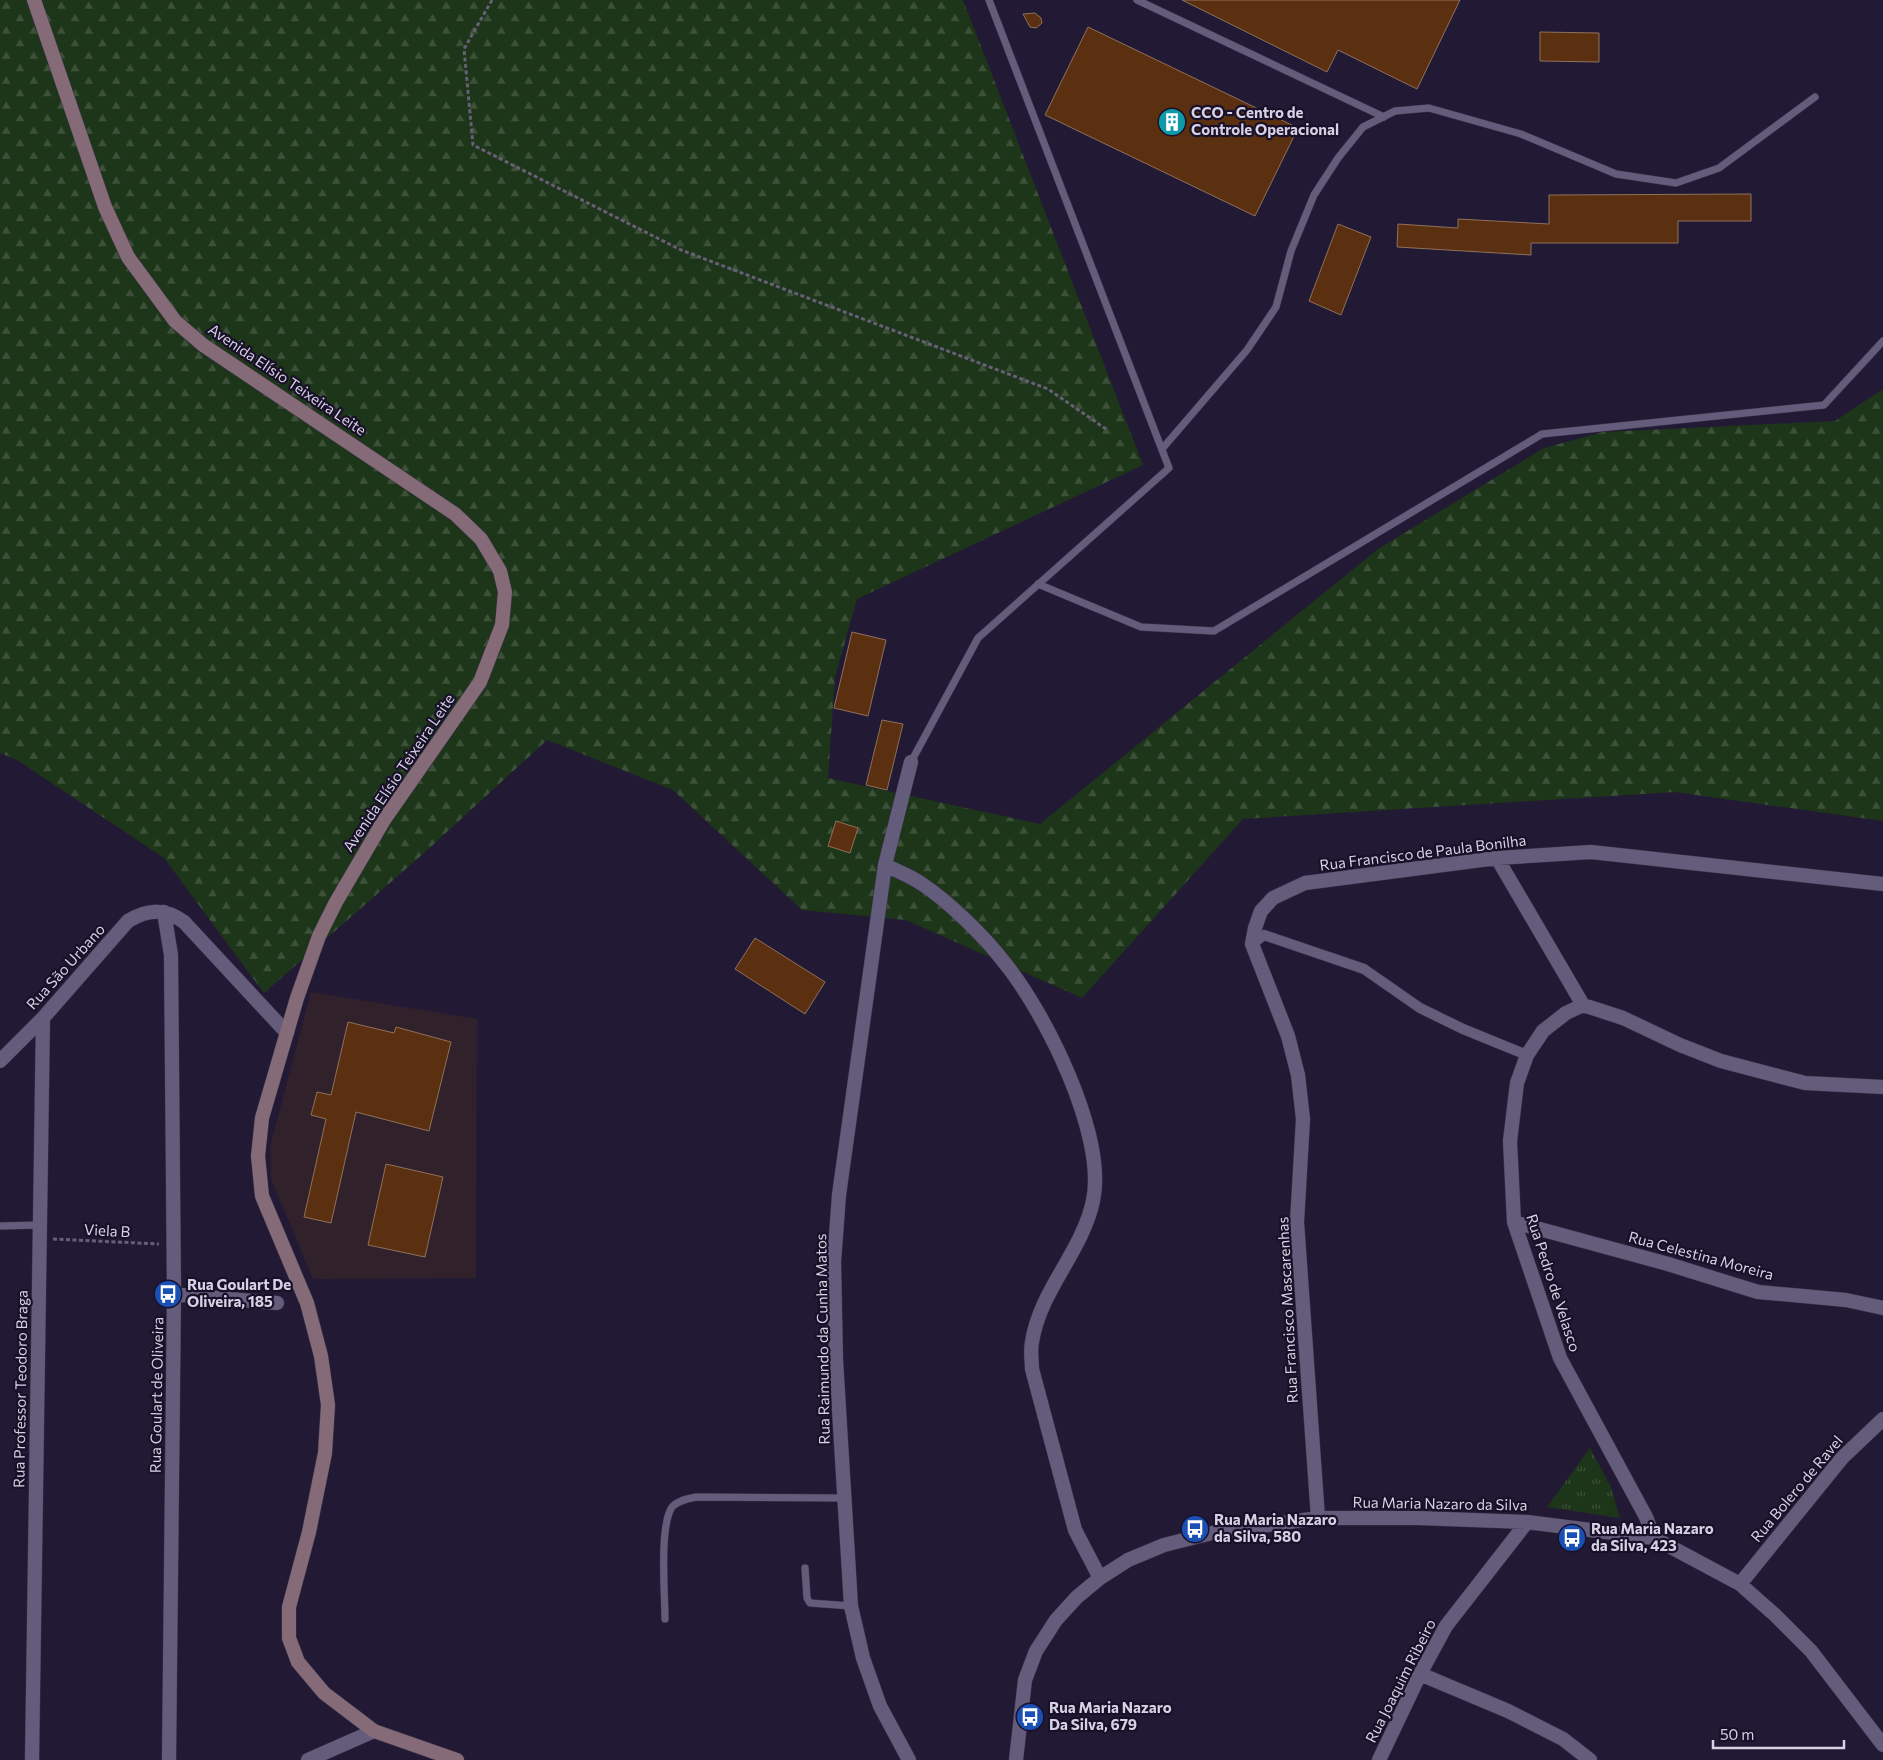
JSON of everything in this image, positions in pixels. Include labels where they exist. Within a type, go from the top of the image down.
[{"type":"main road","name":"Avenida Elísio Teixeira Leite","points":[[34,0],[105,208],[128,257],[175,321],[203,345],[455,514],[481,539],[500,571],[505,592],[502,625],[480,682],[384,820],[336,902],[319,936],[287,1033],[262,1118],[258,1156],[262,1196],[307,1303],[321,1356],[328,1404],[325,1453],[309,1532],[289,1607],[289,1638],[298,1662],[324,1693],[374,1731],[458,1760]]},
{"type":"street","name":"Rua Raimundo da Cunha Matos","points":[[910,1760],[880,1706],[863,1658],[851,1606],[836,1360],[835,1252],[839,1194],[885,865],[911,762]]},
{"type":"street","name":"Rua Francisco de Paula Bonilha","points":[[1252,944],[1261,911],[1273,898],[1305,884],[1497,858],[1591,852],[1883,884]]},
{"type":"street","points":[[1497,858],[1582,1005],[1623,1018],[1688,1048],[1758,1071],[1805,1083],[1883,1087]]},
{"type":"street","points":[[885,865],[922,884],[942,900],[1004,962],[1032,1003],[1073,1084],[1091,1141],[1096,1174],[1094,1200],[1087,1224],[1040,1311],[1031,1344],[1032,1369],[1075,1530],[1100,1578]]},
{"type":"street","points":[[164,912],[173,914],[184,922],[287,1033]]},
{"type":"street","name":"Rua São Urbano","points":[[0,1061],[43,1018],[128,922],[138,915],[164,912]]},
{"type":"street","name":"Rua Goulart de Oliveira","points":[[164,912],[171,955],[174,1294],[169,1760]]},
{"type":"street","points":[[1252,944],[1264,935],[1364,969],[1420,1008],[1463,1029],[1527,1055]]},
{"type":"street","name":"Rua Francisco Mascarenhas","points":[[1252,944],[1288,1036],[1298,1075],[1303,1118],[1298,1222],[1318,1518]]},
{"type":"street","name":"Rua Pedro de Velasco","points":[[1582,1005],[1566,1013],[1543,1031],[1527,1055],[1517,1083],[1510,1141],[1514,1222],[1560,1358],[1646,1517],[1654,1538]]},
{"type":"street","name":"Rua Professor Teodoro Braga","points":[[32,1760],[43,1018]]},
{"type":"street","name":"Rua Celestina Moreira","points":[[1514,1222],[1668,1264],[1758,1292],[1846,1300],[1883,1308]]},
{"type":"street","points":[[174,1294],[277,1303]]},
{"type":"street","name":"Rua Bolero de Ravel","points":[[1740,1584],[1842,1458],[1883,1419]]},
{"type":"street","name":"Rua Maria Nazaro da Silva","points":[[1016,1760],[1025,1680],[1036,1650],[1056,1620],[1077,1597],[1100,1578],[1128,1560],[1164,1545],[1212,1533],[1318,1518],[1418,1518],[1527,1522],[1654,1538],[1740,1584],[1811,1651],[1883,1745]]},
{"type":"street","name":"Rua Joaquim Ribeiro","points":[[1380,1760],[1420,1674],[1446,1626],[1527,1522]]},
{"type":"street","points":[[1420,1674],[1508,1711],[1563,1739],[1590,1760]]},
{"type":"street","points":[[308,1760],[374,1731]]},
{"type":"lane","points":[[911,762],[978,638],[1169,468],[989,0]]},
{"type":"lane","points":[[1137,0],[1384,117]]},
{"type":"lane","points":[[1162,449],[1247,350],[1276,307],[1291,251],[1314,195],[1338,158],[1363,127],[1396,111],[1429,108],[1521,134],[1616,174],[1676,183],[1719,168],[1815,97]]},
{"type":"lane","points":[[1038,584],[1141,627],[1214,631],[1542,434],[1824,405],[1883,341]]},
{"type":"lane","points":[[0,1226],[40,1232]]},
{"type":"lane","points":[[665,1619],[665,1532],[667,1518],[673,1506],[683,1499],[696,1497],[844,1498]]},
{"type":"lane","points":[[806,1568],[807,1598],[810,1604],[851,1606]]},
{"type":"path","points":[[492,0],[464,49],[473,145],[681,250],[1048,389],[1106,429]]},
{"type":"path","name":"Viela B","points":[[40,1232],[173,1245]]},
{"type":"shaded area","points":[[311,992],[477,1019],[476,1278],[313,1279],[271,1179],[270,1147]]},
{"type":"green space","points":[[0,0],[963,0],[1143,465],[857,599],[835,677],[828,778],[1040,824],[1378,549],[1544,448],[1603,432],[1835,421],[1883,389],[1883,821],[1675,792],[1243,819],[1082,998],[906,920],[802,910],[673,790],[547,740],[423,854],[264,993],[164,858],[17,760],[0,753]]},
{"type":"green space","points":[[1590,1448],[1611,1487],[1620,1518],[1547,1507]]},
{"type":"building","points":[[1182,0],[1460,0],[1417,89],[1338,50],[1327,72]]},
{"type":"building","points":[[1035,13],[1041,18],[1042,23],[1036,28],[1030,27],[1023,14]]},
{"type":"building","name":"CCO - Centro de Controle Operacional","points":[[1088,27],[1298,128],[1255,216],[1045,115]]},
{"type":"building","points":[[1540,32],[1599,33],[1599,62],[1540,61]]},
{"type":"building","points":[[1751,194],[1751,221],[1678,221],[1678,243],[1531,243],[1531,255],[1397,247],[1398,224],[1458,228],[1458,219],[1549,224],[1549,195]]},
{"type":"building","points":[[1338,224],[1371,237],[1341,315],[1309,301]]},
{"type":"building","points":[[852,632],[886,640],[868,716],[834,708]]},
{"type":"building","points":[[882,720],[903,724],[887,790],[866,785]]},
{"type":"building","points":[[836,821],[858,828],[850,853],[828,846]]},
{"type":"building","points":[[755,938],[825,982],[805,1014],[735,969]]},
{"type":"building","points":[[348,1022],[394,1033],[396,1027],[451,1042],[429,1131],[356,1112],[331,1223],[304,1217],[326,1119],[311,1115],[317,1092],[331,1095]]},
{"type":"building","points":[[386,1164],[443,1177],[425,1257],[368,1245]]},
{"type":"place","name":"CCO - Centro de Controle Operacional","points":[[1172,122]]},
{"type":"place","name":"Rua Goulart De Oliveira, 185","points":[[168,1294]]},
{"type":"place","name":"Rua Maria Nazaro da Silva, 580","points":[[1195,1529]]},
{"type":"place","name":"Rua Maria Nazaro da Silva, 423","points":[[1572,1538]]},
{"type":"place","name":"Rua Maria Nazaro Da Silva, 679","points":[[1030,1717]]}]
